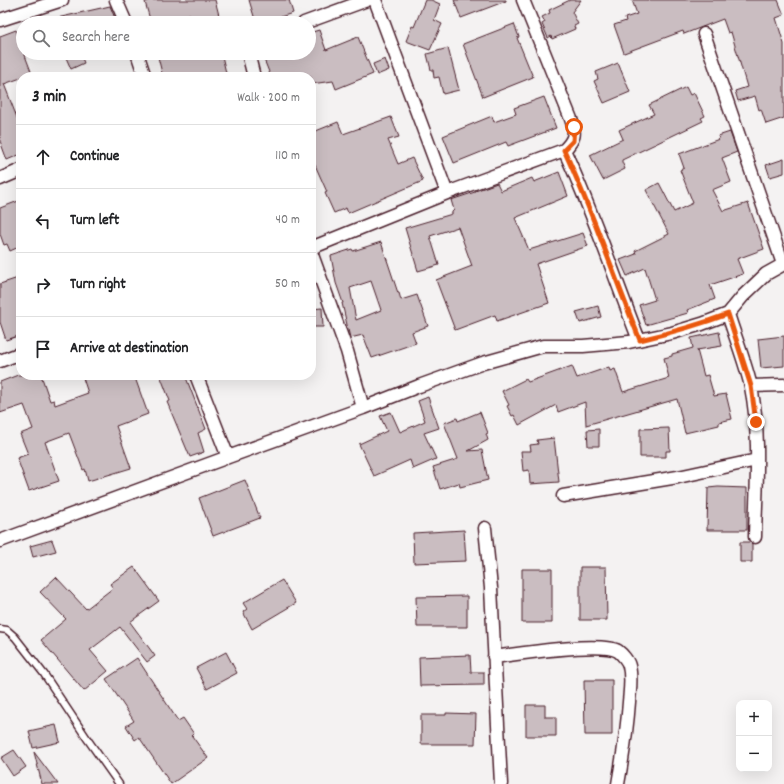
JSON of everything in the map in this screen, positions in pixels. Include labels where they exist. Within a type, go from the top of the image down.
[{"type":"street","points":[[0,20],[62,0]]},
{"type":"street","points":[[116,0],[123,16]]},
{"type":"street","points":[[316,19],[367,0]]},
{"type":"street","points":[[375,0],[447,193]]},
{"type":"street","points":[[316,246],[447,193],[564,150],[573,141],[574,127],[523,0]]},
{"type":"street","points":[[0,542],[459,371],[521,351],[543,346],[583,346],[629,342],[672,333],[728,314],[743,296],[766,274],[784,264],[704,34]]},
{"type":"street","points":[[139,60],[143,72]]},
{"type":"street","points":[[250,60],[253,72]]},
{"type":"street","points":[[564,150],[580,185],[618,287],[640,340]]},
{"type":"street","points":[[0,179],[16,172]]},
{"type":"street","points":[[316,266],[347,351],[363,408]]},
{"type":"street","points":[[728,314],[751,386],[756,422],[757,460],[755,537]]},
{"type":"street","points":[[0,361],[16,355]]},
{"type":"street","points":[[198,380],[228,457]]},
{"type":"street","points":[[751,386],[784,385]]},
{"type":"street","points":[[562,496],[678,476],[757,460]]},
{"type":"street","points":[[485,528],[491,588],[501,784]]},
{"type":"street","points":[[494,657],[588,647],[618,651],[624,657],[629,664],[631,683],[626,739],[618,784]]},
{"type":"lane","points":[[0,629],[7,630],[15,637],[44,674],[119,784]]},
{"type":"building","points":[[151,0],[215,0],[219,16],[191,16],[190,14],[181,16],[149,16],[145,2]]},
{"type":"building","points":[[249,0],[289,0],[293,13],[283,16],[254,16]]},
{"type":"building","points":[[425,0],[431,0],[440,4],[434,20],[442,24],[430,50],[406,41],[412,26],[414,27]]},
{"type":"building","points":[[454,0],[506,0],[506,1],[461,18]]},
{"type":"building","points":[[570,0],[581,0],[572,12],[578,24],[574,26],[575,29],[552,39],[551,36],[548,38],[542,24],[545,22],[542,17],[550,13],[549,10]]},
{"type":"building","points":[[632,0],[778,0],[784,15],[776,18],[784,44],[784,118],[766,124],[761,109],[759,110],[755,96],[738,101],[735,91],[747,87],[731,32],[728,33],[723,19],[684,34],[683,31],[624,53],[614,25],[626,21],[625,18],[637,14]]},
{"type":"building","points":[[110,6],[114,16],[66,16]]},
{"type":"building","points":[[514,24],[519,37],[517,38],[533,77],[483,97],[463,44]]},
{"type":"building","points":[[16,30],[16,60],[27,60],[31,72],[16,72],[16,80],[4,84],[16,115],[16,156],[7,160],[0,141],[0,36]]},
{"type":"building","points":[[319,30],[326,50],[358,37],[373,74],[336,89],[333,81],[316,83],[316,72],[269,72],[264,60],[316,60],[316,31]]},
{"type":"building","points":[[448,48],[459,90],[443,94],[439,77],[434,78],[433,70],[431,70],[427,54]]},
{"type":"building","points":[[385,59],[389,70],[377,75],[373,64]]},
{"type":"building","points":[[67,60],[83,60],[84,63],[71,69]]},
{"type":"building","points":[[159,60],[223,60],[226,72],[162,72]]},
{"type":"building","points":[[618,63],[630,92],[604,103],[594,81],[598,79],[596,72]]},
{"type":"building","points":[[686,87],[690,95],[694,93],[705,116],[701,118],[703,121],[622,160],[625,169],[603,180],[590,155],[623,139],[619,130],[654,114],[649,105]]},
{"type":"building","points":[[544,97],[556,128],[508,146],[506,142],[454,163],[443,136],[492,116],[494,122],[516,114],[514,108]]},
{"type":"building","points":[[391,117],[399,137],[388,140],[398,164],[412,158],[423,181],[348,213],[346,208],[334,213],[316,167],[316,131],[338,122],[343,134]]},
{"type":"building","points":[[730,132],[737,152],[722,158],[731,182],[712,190],[723,211],[748,203],[764,249],[737,259],[743,274],[710,285],[715,299],[687,310],[688,313],[646,325],[639,305],[655,300],[645,268],[627,276],[620,260],[636,254],[635,251],[669,234],[646,190],[659,183],[674,212],[693,203],[680,170],[684,168],[679,154],[719,139],[718,136]]},
{"type":"building","points":[[784,159],[784,173],[770,177],[766,165]]},
{"type":"building","points":[[559,172],[568,196],[515,218],[529,250],[583,233],[588,246],[536,264],[549,303],[497,321],[495,315],[455,330],[436,280],[472,266],[458,227],[430,236],[439,265],[418,271],[405,228],[452,214],[454,210],[451,200],[497,183],[501,191],[532,178],[534,182]]},
{"type":"building","points":[[16,202],[16,248],[10,251],[7,244],[4,245],[0,234],[0,208]]},
{"type":"building","points":[[381,242],[401,300],[417,295],[428,326],[412,332],[416,343],[372,358],[363,335],[350,338],[343,303],[336,283],[331,256],[352,249],[353,251]],"holes":[[[371,281],[381,310],[356,320],[350,288]]]},
{"type":"building","points":[[16,279],[16,337],[6,340],[0,322],[0,284]]},
{"type":"building","points":[[598,306],[601,317],[580,323],[576,312]]},
{"type":"building","points":[[322,308],[323,327],[316,327],[316,309]]},
{"type":"building","points":[[719,332],[722,346],[697,350],[704,376],[708,375],[714,396],[726,394],[732,419],[719,422],[719,425],[685,433],[677,399],[586,425],[585,402],[558,412],[556,405],[519,425],[507,406],[509,405],[502,391],[526,379],[528,382],[572,366],[577,378],[609,367],[610,371],[615,369],[623,392],[669,378],[664,358],[693,348],[691,338]]},
{"type":"building","points":[[784,336],[784,366],[761,368],[758,339]]},
{"type":"building","points":[[16,376],[16,380],[43,380],[50,401],[54,400],[55,405],[88,393],[84,380],[136,380],[148,414],[116,426],[131,468],[88,481],[85,469],[83,470],[69,433],[45,442],[59,481],[29,491],[17,458],[28,454],[20,434],[33,429],[24,405],[0,413],[0,382]]},
{"type":"building","points":[[162,380],[187,380],[206,429],[198,433],[204,452],[190,457],[167,402],[170,401]]},
{"type":"building","points":[[428,397],[439,428],[424,433],[436,459],[413,469],[410,460],[374,476],[359,444],[387,431],[380,416],[391,412],[400,432],[425,421],[418,401]]},
{"type":"building","points":[[480,412],[488,433],[486,434],[488,440],[468,451],[482,450],[488,480],[460,487],[459,483],[440,489],[433,467],[458,459],[444,423],[457,418],[458,421]]},
{"type":"building","points":[[669,428],[670,451],[666,451],[666,457],[640,457],[640,429]]},
{"type":"building","points":[[599,429],[599,446],[588,446],[587,430]]},
{"type":"building","points":[[554,438],[559,482],[530,484],[529,470],[523,471],[521,451],[531,451],[530,445],[538,444],[537,440]]},
{"type":"building","points":[[245,480],[260,518],[213,536],[199,498]]},
{"type":"building","points":[[708,488],[747,488],[747,530],[707,530]]},
{"type":"building","points":[[464,530],[466,561],[414,563],[413,533]]},
{"type":"building","points":[[52,540],[56,551],[33,557],[30,546]]},
{"type":"building","points":[[740,542],[750,542],[752,544],[752,562],[740,562]]},
{"type":"building","points":[[134,567],[159,601],[130,622],[155,656],[147,662],[120,627],[90,650],[108,671],[84,691],[41,640],[66,619],[40,592],[56,577],[86,609],[113,588],[110,584]]},
{"type":"building","points":[[580,567],[606,567],[607,620],[580,620]]},
{"type":"building","points":[[522,569],[552,569],[552,623],[522,623]]},
{"type":"building","points":[[282,580],[296,603],[252,629],[243,612],[247,609],[243,603]]},
{"type":"building","points":[[467,596],[467,627],[417,627],[416,597]]},
{"type":"building","points":[[226,652],[237,673],[207,689],[196,668]]},
{"type":"building","points":[[470,655],[471,672],[484,672],[484,685],[420,686],[419,657]]},
{"type":"building","points":[[137,658],[178,721],[183,718],[194,734],[192,736],[208,758],[171,784],[139,737],[135,740],[126,726],[134,721],[106,679]]},
{"type":"building","points":[[584,680],[612,680],[612,735],[585,735]]},
{"type":"building","points":[[526,705],[545,705],[545,717],[556,717],[556,736],[526,736]]},
{"type":"building","points":[[446,713],[476,714],[475,744],[421,744],[421,715],[446,715]]},
{"type":"building","points":[[56,725],[60,742],[33,748],[29,731]]},
{"type":"building","points":[[14,750],[26,767],[13,776],[1,758]]},
{"type":"building","points":[[34,752],[58,784],[42,784]]},
{"type":"route","points":[[574,127],[573,141],[564,150],[580,185],[618,287],[640,340],[672,333],[728,314],[751,386],[756,422]]}]
